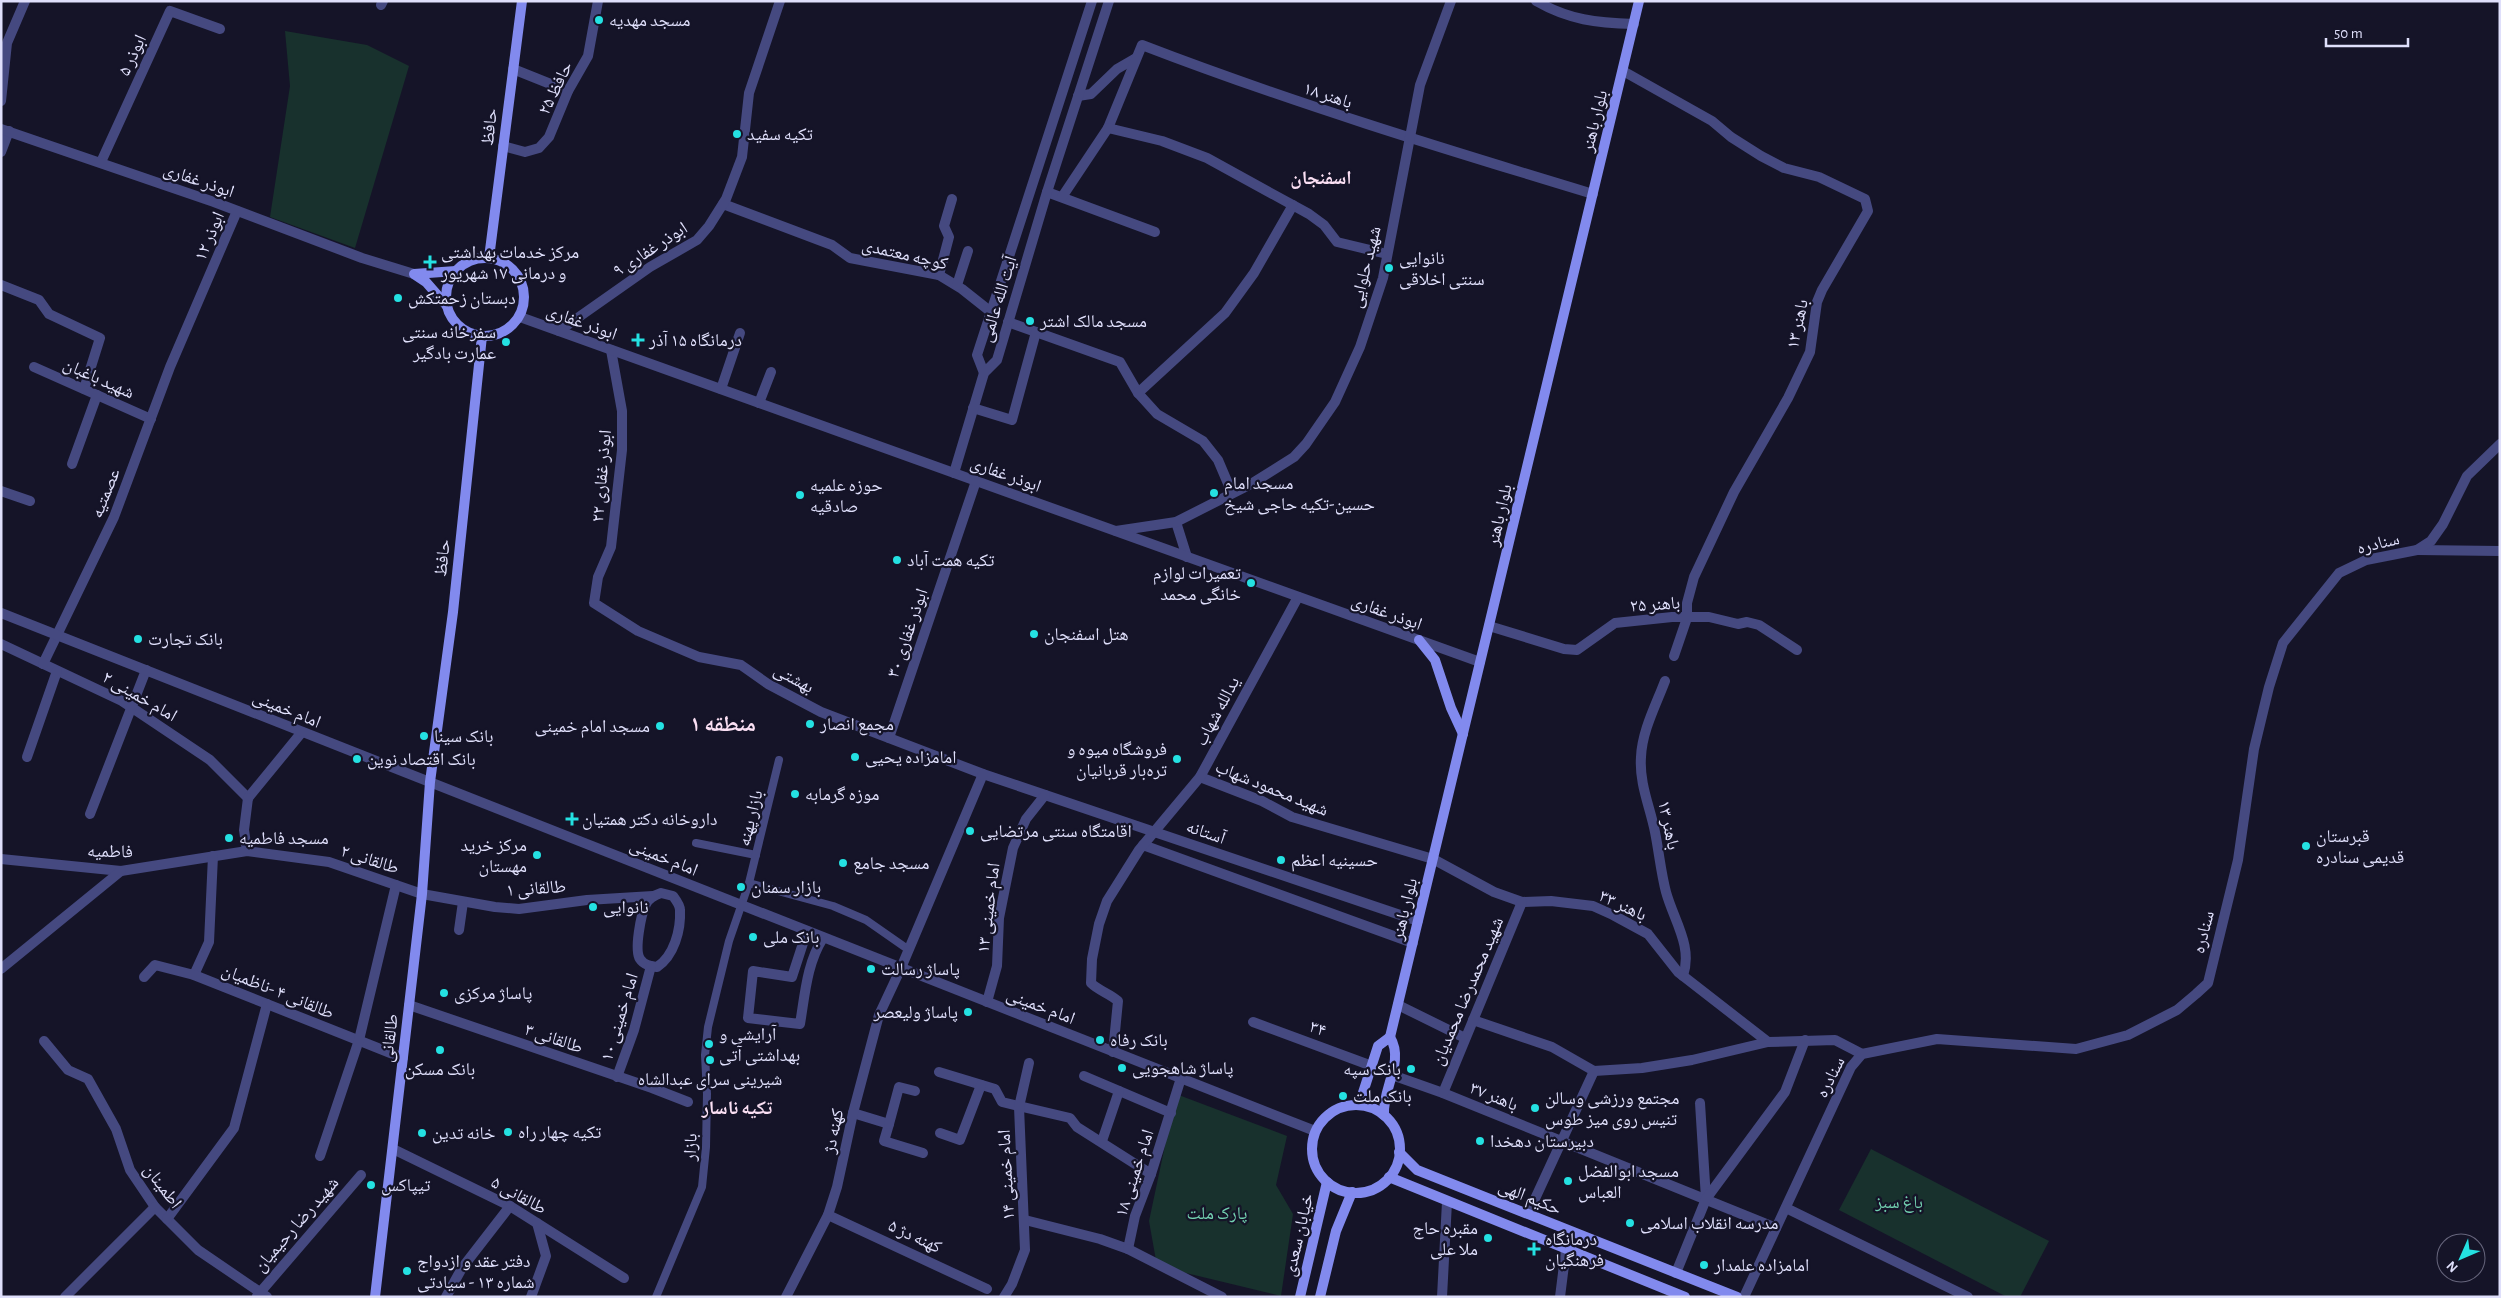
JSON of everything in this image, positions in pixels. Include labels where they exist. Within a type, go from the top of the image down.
[{"type":"main road","name":"حافظ","points":[[489,258],[522,1]]},
{"type":"main road","name":"بلوار باهنر","points":[[1390,1037],[1639,1]]},
{"type":"main road","points":[[414,274],[426,282],[447,306],[452,317],[460,327],[470,333],[482,336],[494,336],[506,331],[520,317],[525,301],[524,288],[512,268],[501,261],[489,258],[477,259],[465,263],[449,281],[446,293],[447,306]]},
{"type":"main road","points":[[414,274],[456,271]]},
{"type":"main road","name":"حافظ","points":[[430,782],[453,612],[482,336]]},
{"type":"main road","points":[[1419,640],[1435,660],[1451,708],[1463,734]]},
{"type":"main road","name":"طالقانی","points":[[375,1297],[422,894],[430,782]]},
{"type":"main road","points":[[1359,1105],[1378,1046],[1390,1037],[1396,1047],[1392,1076],[1383,1101],[1384,1115]]},
{"type":"main road","points":[[1359,1105],[1373,1108],[1384,1115],[1396,1132],[1399,1152],[1396,1166],[1389,1177],[1372,1189],[1352,1192],[1339,1189],[1327,1182],[1318,1171],[1313,1158],[1312,1145],[1315,1132],[1322,1120],[1333,1111],[1346,1106],[1359,1105]]},
{"type":"main road","name":"حکیم الهی","points":[[1399,1152],[1417,1170],[1737,1297]]},
{"type":"main road","points":[[1410,1188],[1417,1170]]},
{"type":"main road","name":"حکیم الهی","points":[[1389,1177],[1410,1188],[1685,1297]]},
{"type":"main road","name":"خیابان سعدی","points":[[1300,1297],[1327,1182]]},
{"type":"main road","name":"خیابان سعدی","points":[[1321,1292],[1336,1231],[1352,1192]]},
{"type":"main road","points":[[1303,1284],[1311,1280],[1321,1292]]},
{"type":"street","points":[[1,101],[8,44],[25,1]]},
{"type":"street","name":"حافظ ۲۵","points":[[503,146],[525,152],[539,148],[549,138],[568,91],[588,56],[598,1]]},
{"type":"street","name":"ابوذر غفاری ۹","points":[[559,331],[650,267],[697,240],[710,226],[723,204],[742,157],[749,93],[780,1]]},
{"type":"street","name":"آیت الله عالمی","points":[[1092,1],[1071,60],[977,355],[984,373],[997,360],[1047,192],[1110,1]]},
{"type":"street","name":"شهید حلوایی","points":[[1116,532],[1176,522],[1232,493],[1294,457],[1336,402],[1360,347],[1383,278],[1420,85],[1451,1]]},
{"type":"street","points":[[1536,1],[1559,14],[1605,23],[1634,24]]},
{"type":"street","name":"ابوذر ۵","points":[[101,162],[170,11],[220,29]]},
{"type":"street","name":"باهنر ۱۸","points":[[1136,58],[1142,44],[1243,84],[1409,139],[1593,194]]},
{"type":"street","points":[[1078,96],[1091,94],[1117,69],[1136,58]]},
{"type":"street","points":[[1062,198],[1108,128],[1136,58]]},
{"type":"street","points":[[1071,60],[1087,66]]},
{"type":"street","points":[[513,69],[568,91]]},
{"type":"street","name":"باهنر ۱۳","points":[[1623,71],[1712,121],[1731,137],[1761,156],[1784,168],[1820,176],[1865,198],[1868,212],[1822,290],[1817,302],[1810,352],[1788,398],[1734,492],[1694,578],[1687,603],[1687,618],[1674,656]]},
{"type":"street","points":[[1108,128],[1162,141],[1207,158],[1293,205],[1324,225],[1337,242],[1387,254]]},
{"type":"street","points":[[1,152],[5,130]]},
{"type":"street","name":"ابوذر غفاری","points":[[5,130],[238,211],[362,258],[414,274]]},
{"type":"street","points":[[1047,192],[1155,232]]},
{"type":"street","points":[[939,275],[949,237],[944,226],[952,199]]},
{"type":"street","name":"کوچه معتمدی","points":[[723,204],[832,245],[850,258],[939,275],[956,285],[991,312]]},
{"type":"street","points":[[1138,393],[1225,313],[1254,272],[1293,205]]},
{"type":"street","name":"ابوذر ۱۲","points":[[170,367],[238,211]]},
{"type":"street","points":[[956,285],[968,251]]},
{"type":"street","points":[[1,285],[39,300],[49,314],[100,338],[84,388]]},
{"type":"street","name":"ابوذر غفاری","points":[[520,317],[1480,662]]},
{"type":"street","points":[[1008,322],[1120,362],[1138,393],[1158,414],[1203,441],[1218,460],[1232,493]]},
{"type":"street","points":[[721,389],[740,332]]},
{"type":"street","points":[[973,408],[1012,420],[1036,332]]},
{"type":"street","name":"ابوذر غفاری ۲۲","points":[[594,603],[598,577],[611,547],[622,450],[622,411],[612,350]]},
{"type":"street","name":"شهید باغبان","points":[[34,367],[151,419]]},
{"type":"street","name":"عصمتیه","points":[[43,664],[114,517],[170,367]]},
{"type":"street","points":[[759,403],[771,372]]},
{"type":"street","points":[[954,473],[984,373]]},
{"type":"street","points":[[72,464],[97,395]]},
{"type":"street","name":"سنادره","points":[[1744,1297],[1851,1067],[1862,1054],[1937,1039],[2076,1049],[2128,1035],[2177,1010],[2208,983],[2238,860],[2254,748],[2269,687],[2283,643],[2340,573],[2366,560],[2417,550],[2431,541],[2443,524],[2467,476],[2500,444]]},
{"type":"street","name":"ابوذر غفاری ۳۰","points":[[888,738],[976,481]]},
{"type":"street","points":[[1,491],[30,501]]},
{"type":"street","points":[[1176,522],[1187,557]]},
{"type":"street","points":[[2417,550],[2500,551]]},
{"type":"street","name":"یدالله شهاب","points":[[1112,1052],[1118,1001],[1109,993],[1097,989],[1091,983],[1092,959],[1099,924],[1107,901],[1143,845],[1200,777],[1298,597]]},
{"type":"street","name":"بهشتی","points":[[594,603],[638,630],[699,657],[741,665],[768,684],[821,712],[983,774]]},
{"type":"street","name":"امام خمینی","points":[[1,613],[1315,1132]]},
{"type":"street","name":"باهنر ۲۵","points":[[1489,626],[1564,650],[1577,650],[1615,623],[1709,617],[1738,624],[1747,622],[1759,625],[1797,650]]},
{"type":"street","name":"امام خمینی ۲","points":[[1,644],[132,707],[210,760],[248,798]]},
{"type":"street","points":[[90,814],[146,670]]},
{"type":"street","points":[[26,757],[57,671]]},
{"type":"street","name":"باهنر ۱۳","points":[[1665,681],[1645,737],[1641,757],[1642,780],[1655,830],[1666,891],[1685,943],[1687,964],[1683,976]]},
{"type":"street","points":[[247,851],[244,830],[248,798],[302,732]]},
{"type":"street","name":"بازار پهنه","points":[[742,906],[779,760]]},
{"type":"street","name":"آستانه","points":[[983,774],[1418,921]]},
{"type":"street","name":"کهنه دژ","points":[[786,1297],[828,1215],[837,1188],[853,1113],[878,1015],[909,950],[983,774]]},
{"type":"street","name":"شهید محمود شهاب","points":[[1200,777],[1262,801],[1292,817],[1433,859]]},
{"type":"street","name":"امام خمینی ۱۳","points":[[987,1002],[997,966],[999,918],[1013,848],[1026,819],[1045,795]]},
{"type":"street","points":[[696,843],[756,855]]},
{"type":"street","name":"آستانه","points":[[1143,845],[1413,942]]},
{"type":"street","name":"طالقانی ۲","points":[[247,851],[329,862],[422,894]]},
{"type":"street","name":"فاطمیه","points":[[1,859],[121,871],[247,851]]},
{"type":"street","points":[[194,975],[209,942],[213,856]]},
{"type":"street","name":"باهنر ۳۳","points":[[1433,859],[1494,892],[1522,902],[1551,901],[1593,906],[1648,934],[1683,976],[1768,1042]]},
{"type":"street","points":[[1,969],[121,871]]},
{"type":"street","points":[[749,883],[833,906],[866,920],[909,950]]},
{"type":"street","points":[[320,1156],[359,1040],[396,885]]},
{"type":"street","name":"طالقانی ۱","points":[[422,894],[463,902],[519,909],[587,900],[653,896],[661,893],[673,896],[680,908],[675,944],[667,961],[657,967],[651,966]]},
{"type":"street","points":[[651,966],[645,964],[639,958],[637,948],[646,904],[653,896]]},
{"type":"street","points":[[459,930],[463,902]]},
{"type":"street","name":"شهید محمدرضا محمدیان","points":[[1443,1093],[1522,902]]},
{"type":"street","name":"بازار","points":[[656,1297],[702,1187],[706,1147],[707,1094],[705,1055],[708,1027],[730,941],[742,906]]},
{"type":"street","points":[[806,931],[792,977],[753,971],[748,1018],[800,1024],[814,951],[824,938]]},
{"type":"street","name":"طالقانی ۴ -ناظمیان","points":[[144,977],[155,965],[194,975],[403,1058]]},
{"type":"street","name":"امام خمینی ۱۰","points":[[617,1077],[634,1030],[651,966]]},
{"type":"street","points":[[167,1219],[234,1128],[268,1004]]},
{"type":"street","name":"طالقانی ۳","points":[[409,1005],[688,1102]]},
{"type":"street","points":[[1398,1005],[1465,1038]]},
{"type":"street","points":[[1473,1020],[1552,1047],[1594,1071],[1642,1068],[1692,1060],[1768,1042],[1835,1040],[1862,1054]]},
{"type":"street","name":"۳۴","points":[[1253,1022],[1372,1066]]},
{"type":"street","points":[[1676,1273],[1706,1199],[1785,1092],[1805,1040]]},
{"type":"street","name":"اطمینان","points":[[44,1041],[68,1070],[88,1079],[116,1129],[130,1170],[155,1207],[198,1250],[261,1295]]},
{"type":"street","name":"امام خمینی ۱۴","points":[[1004,1297],[1012,1284],[1025,1250],[1019,1107],[1029,1063]]},
{"type":"street","points":[[1528,1214],[1560,1140],[1594,1071]]},
{"type":"street","points":[[939,1072],[995,1089],[1002,1102],[1070,1118],[1077,1127],[1102,1141],[1151,1174]]},
{"type":"street","points":[[1084,1076],[1171,1113]]},
{"type":"street","name":"باهنر ۳۷","points":[[1392,1076],[1443,1093],[1776,1228]]},
{"type":"street","name":"امام خمینی ۱۸","points":[[1128,1249],[1135,1216],[1171,1113],[1180,1078]]},
{"type":"street","points":[[940,1134],[960,1140],[981,1085]]},
{"type":"street","points":[[915,1092],[899,1087],[884,1141],[923,1153]]},
{"type":"street","points":[[1102,1141],[1119,1091]]},
{"type":"street","points":[[1700,1103],[1706,1199]]},
{"type":"street","points":[[853,1113],[889,1124]]},
{"type":"street","name":"طالقانی ۵","points":[[392,1149],[510,1206],[624,1278]]},
{"type":"street","name":"شهید رضا رحیمیان","points":[[261,1295],[361,1175]]},
{"type":"street","points":[[1442,1297],[1448,1202]]},
{"type":"street","points":[[446,1297],[462,1268],[510,1206]]},
{"type":"street","points":[[65,1297],[155,1207]]},
{"type":"street","points":[[1786,1208],[1968,1297]]},
{"type":"street","name":"کهنه دژ ۵","points":[[828,1215],[987,1289]]},
{"type":"street","points":[[1025,1220],[1100,1239],[1128,1249],[1222,1297]]},
{"type":"street","points":[[531,1297],[546,1256],[537,1223]]},
{"type":"street","points":[[1560,1297],[1566,1249]]},
{"type":"green space","points":[[285,31],[367,45],[409,66],[355,248],[270,217],[290,86]]},
{"type":"green space","name":"پارک ملت","points":[[1176,1094],[1287,1136],[1276,1185],[1293,1214],[1281,1296],[1157,1266],[1149,1221]]},
{"type":"green space","name":"باغ سبز","points":[[1871,1149],[2049,1241],[2020,1297],[2007,1297],[1839,1210]]},
{"type":"place","name":"مسجد مهدیه","points":[[599,20]]},
{"type":"place","name":"تکیه سفید","points":[[737,134]]},
{"type":"place","name":"مرکز خدمات بهداشتی و درمانی ۱۷ شهریور","points":[[430,262]]},
{"type":"place","name":"نانوایی سنتی اخلاقی","points":[[1389,268]]},
{"type":"place","name":"دبستان زحمتکش","points":[[398,298]]},
{"type":"place","name":"مسجد مالک اشتر","points":[[1030,321]]},
{"type":"place","name":"درمانگاه ۱۵ آذر","points":[[638,340]]},
{"type":"place","name":"سفرخانه سنتی عمارت بادگیر","points":[[506,342]]},
{"type":"place","name":"مسجد امام حسین-تکیه حاجی شیخ","points":[[1214,493]]},
{"type":"place","name":"حوزه علمیه صادقیه","points":[[800,495]]},
{"type":"place","name":"تکیه همت آباد","points":[[897,560]]},
{"type":"place","name":"تعمیرات لوازم خانگی محمد","points":[[1251,583]]},
{"type":"place","name":"هتل اسفنجان","points":[[1034,634]]},
{"type":"place","name":"بانک تجارت","points":[[138,639]]},
{"type":"place","name":"مجمع انصار","points":[[810,724]]},
{"type":"place","name":"مسجد امام خمینی","points":[[660,726]]},
{"type":"place","name":"بانک سینا","points":[[424,736]]},
{"type":"place","name":"امامزاده یحیی","points":[[855,757]]},
{"type":"place","name":"بانک اقتصاد نوین","points":[[357,759]]},
{"type":"place","name":"فروشگاه میوه و تره‌بار قربانیان","points":[[1177,759]]},
{"type":"place","name":"موزه گرمابه","points":[[795,794]]},
{"type":"place","name":"داروخانه دکتر همتیان","points":[[572,819]]},
{"type":"place","name":"اقامتگاه سنتی مرتضایی","points":[[970,831]]},
{"type":"place","name":"مسجد فاطمیه","points":[[229,838]]},
{"type":"place","name":"قبرستان قدیمی سنادره","points":[[2306,846]]},
{"type":"place","name":"مرکز خرید مهستان","points":[[537,855]]},
{"type":"place","name":"حسینیه اعظم","points":[[1281,860]]},
{"type":"place","name":"مسجد جامع","points":[[843,863]]},
{"type":"place","name":"بازار سمنان","points":[[741,887]]},
{"type":"place","name":"نانوایی","points":[[593,907]]},
{"type":"place","name":"بانک ملی","points":[[753,937]]},
{"type":"place","name":"پاساژ رسالت","points":[[871,969]]},
{"type":"place","name":"پاساژ مرکزی","points":[[444,993]]},
{"type":"place","name":"پاساژ ولیعصر","points":[[968,1012]]},
{"type":"place","name":"بانک رفاه","points":[[1100,1040]]},
{"type":"place","name":"آرایشی و بهداشتی آتی","points":[[709,1044]]},
{"type":"place","name":"بانک مسکن","points":[[440,1050]]},
{"type":"place","name":"شیرینی سرای عبدالشاه","points":[[710,1060]]},
{"type":"place","name":"پاساژ شاهجویی","points":[[1122,1068]]},
{"type":"place","name":"بانک سپه","points":[[1411,1069]]},
{"type":"place","name":"بانک ملت","points":[[1343,1096]]},
{"type":"place","name":"مجتمع ورزشی وسالن تنیس روی میز طوس","points":[[1535,1108]]},
{"type":"place","name":"تکیه چهار راه","points":[[508,1132]]},
{"type":"place","name":"خانه تدین","points":[[422,1133]]},
{"type":"place","name":"دبیرستان دهخدا","points":[[1480,1141]]},
{"type":"place","name":"مسجد ابوالفضل العباس","points":[[1568,1181]]},
{"type":"place","name":"تیپاکس","points":[[371,1185]]},
{"type":"place","name":"مدرسه انقلاب اسلامی","points":[[1630,1223]]},
{"type":"place","name":"مقبره حاج ملا علی","points":[[1488,1238]]},
{"type":"place","name":"درمانگاه فرهنگیان","points":[[1534,1249]]},
{"type":"place","name":"امامزاده علمدار","points":[[1704,1265]]},
{"type":"place","name":"دفتر عقد و ازدواج شماره ۱۳ - سیادتی","points":[[407,1271]]},
{"type":"district","name":"اسفنجان","points":[[1321,177]]},
{"type":"district","name":"منطقه ۱","points":[[723,723]]},
{"type":"district","name":"تکیه ناسار","points":[[737,1107]]}]
